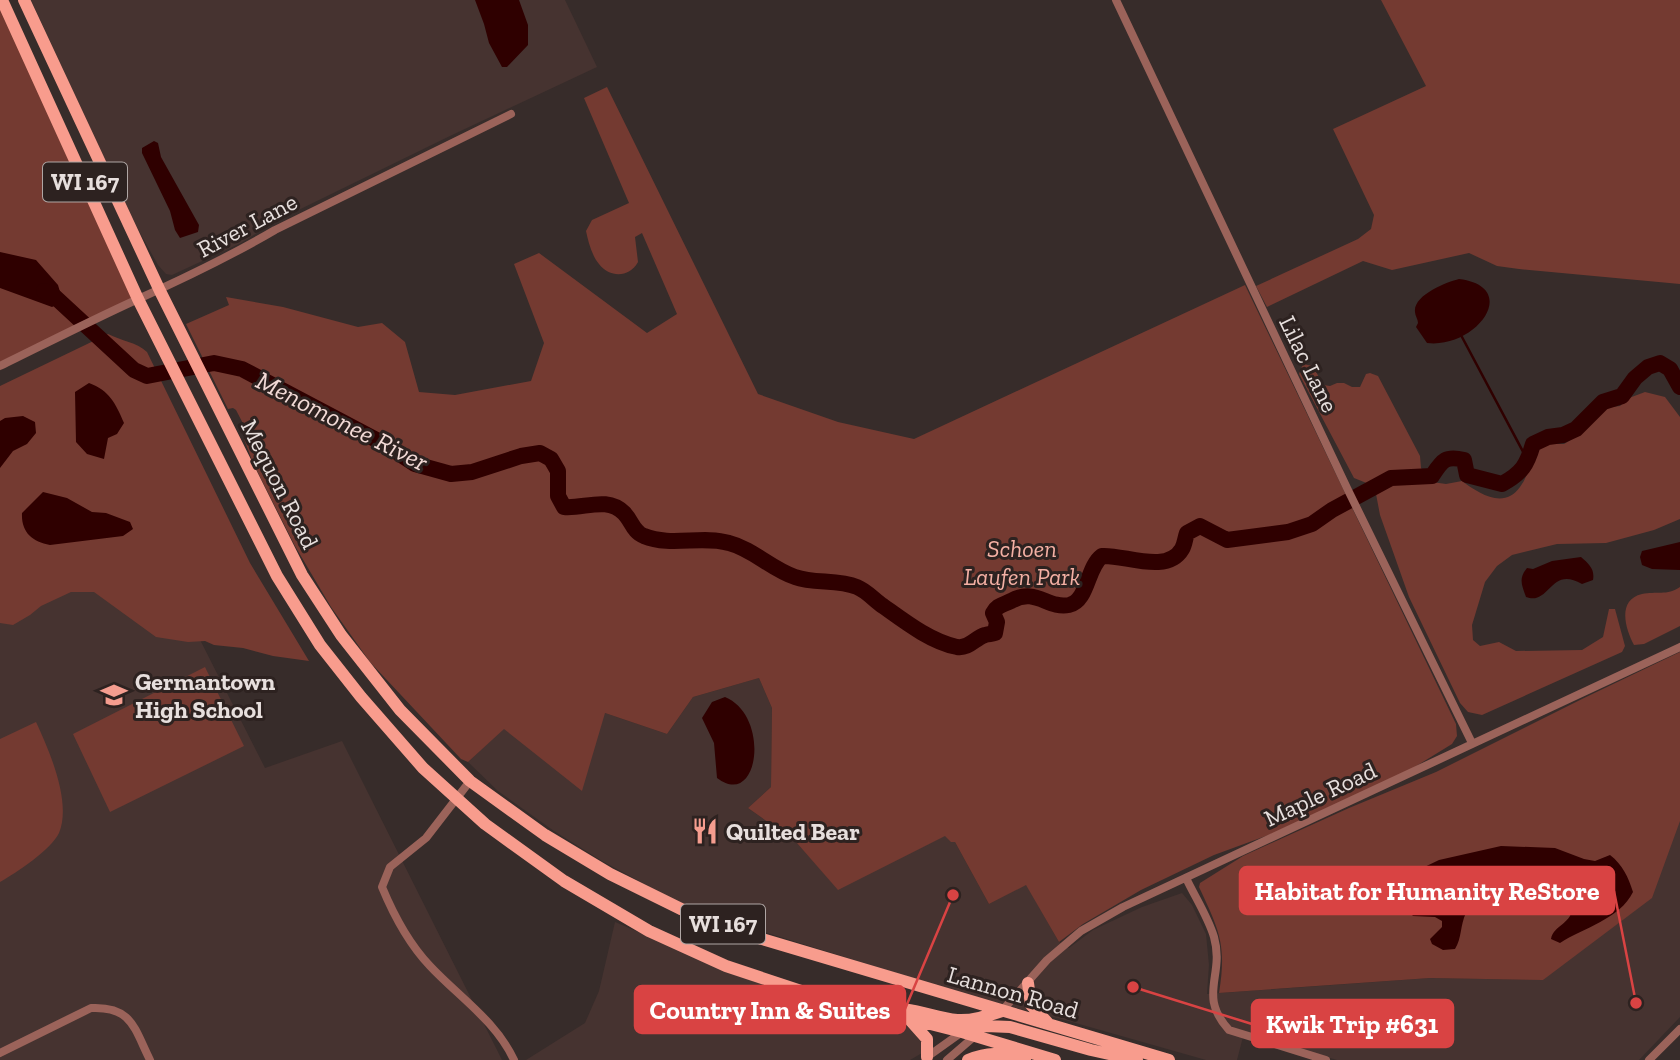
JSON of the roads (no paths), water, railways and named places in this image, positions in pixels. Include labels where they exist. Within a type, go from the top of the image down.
[{"type":"main road","name":"Mequon Road","points":[[2,0],[138,299],[277,576],[320,645],[361,697],[423,768],[458,799]]},
{"type":"main road","name":"Mequon Road","points":[[24,0],[160,291],[302,575],[341,635],[400,710],[470,781]]},
{"type":"main road","points":[[68,144],[87,135]]},
{"type":"main road","name":"Lannon Road","points":[[470,781],[545,835],[610,874],[681,909],[762,939],[1169,1060]]},
{"type":"main road","name":"WI 167","points":[[458,799],[485,824],[564,881],[649,931],[726,966],[801,991],[962,1032],[1055,1060]]},
{"type":"main road","points":[[1028,983],[1031,1006],[1051,1026]]},
{"type":"main road","points":[[873,1010],[897,1008],[957,1020],[970,1020],[1002,1011]]},
{"type":"main road","points":[[910,1020],[927,1039],[925,1058]]},
{"type":"main road","points":[[962,1032],[986,1026],[1010,1027],[1137,1060]]},
{"type":"main road","points":[[968,1060],[986,1053],[998,1053],[1025,1060]]},
{"type":"street","name":"Lilac Lane","points":[[1116,0],[1357,509],[1472,743]]},
{"type":"street","name":"River Lane","points":[[0,366],[160,291],[248,247],[275,230],[512,114]]},
{"type":"street","name":"Maple Road","points":[[947,1060],[1002,1011],[1047,960],[1081,931],[1123,907],[1680,647]]},
{"type":"street","points":[[470,781],[426,838],[390,867],[382,887],[394,917],[429,966],[477,1010],[510,1050],[514,1060]]},
{"type":"street","points":[[1186,878],[1214,938],[1217,966],[1212,998],[1218,1018],[1229,1030],[1326,1060]]},
{"type":"street","points":[[0,1053],[91,1008],[108,1007],[121,1012],[130,1020],[150,1060]]},
{"type":"street","name":"Maple Road","points":[[925,1058],[962,1032],[1002,1011]]},
{"type":"street","points":[[1649,1060],[1680,1029]]},
{"type":"waterway","name":"Menomonee River","points":[[44,291],[54,296],[134,370],[147,376],[214,363],[242,369],[388,446],[415,464],[451,474],[472,472],[521,456],[540,453],[551,459],[558,471],[558,496],[564,507],[610,505],[624,513],[635,529],[644,536],[665,541],[708,540],[729,543],[795,577],[857,587],[918,630],[937,641],[957,647],[995,633],[995,610],[1020,597],[1035,597],[1061,605],[1075,602],[1084,591],[1093,568],[1102,556],[1144,562],[1166,561],[1175,557],[1182,549],[1187,533],[1200,526],[1227,540],[1288,532],[1312,524],[1391,478],[1432,476],[1448,459],[1464,460],[1467,475],[1502,484],[1523,468],[1533,444],[1576,429],[1603,402],[1622,396],[1635,378],[1648,367],[1660,363],[1670,369],[1680,387]]},
{"type":"waterway","points":[[1462,337],[1528,461]]},
{"type":"place","name":"Germantown High School","points":[[114,695]]},
{"type":"place","name":"Quilted Bear","points":[[705,831]]},
{"type":"place","name":"Country Inn & Suites","points":[[953,895]]},
{"type":"place","name":"Kwik Trip #631","points":[[1133,987]]},
{"type":"place","name":"Habitat for Humanity ReStore","points":[[1636,1003]]},
{"type":"park label","name":"Schoen Laufen Park","points":[[1022,562]]}]
